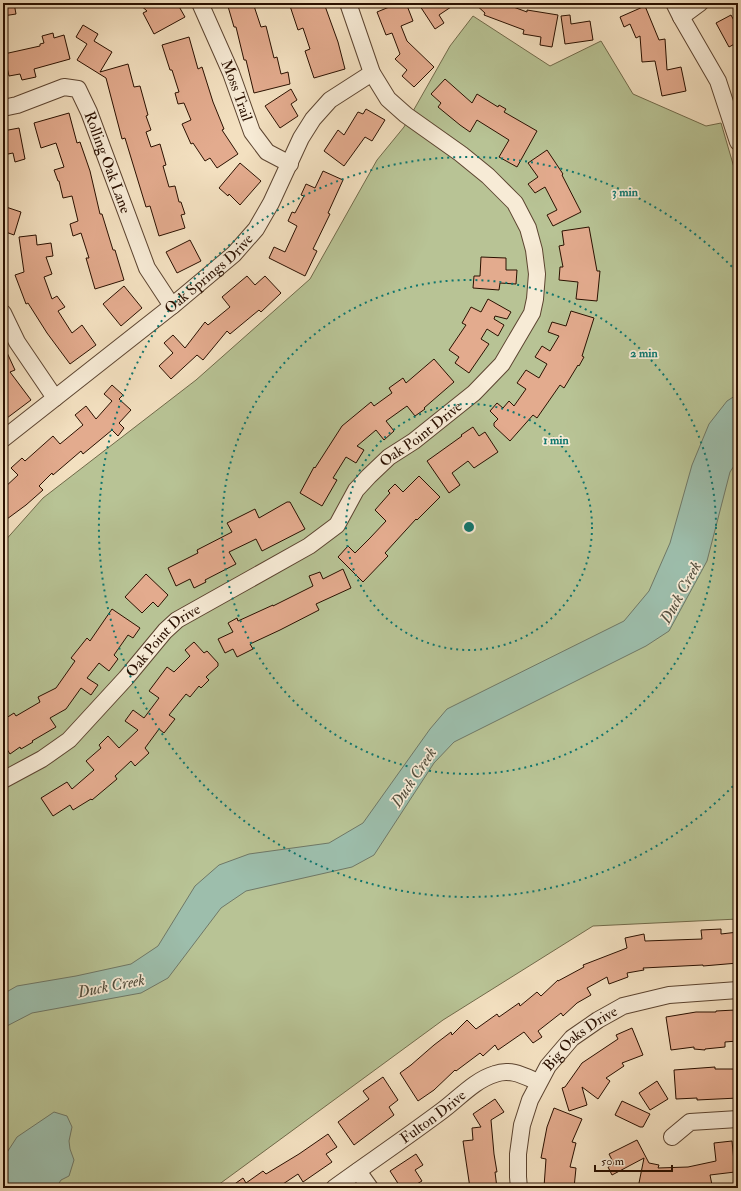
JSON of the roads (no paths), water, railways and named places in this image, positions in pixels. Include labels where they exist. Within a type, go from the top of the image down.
[{"type":"street","name":"Moss Trail","points":[[200,3],[231,73],[252,132],[267,152],[290,164]]},
{"type":"street","name":"Oak Point Drive","points":[[3,780],[42,759],[69,740],[126,678],[165,631],[177,620],[309,546],[336,525],[356,490],[369,476],[389,457],[414,441],[474,394],[502,364],[532,313],[537,274],[534,250],[528,228],[515,204],[488,176],[461,154],[406,115],[388,99],[372,73],[348,3]]},
{"type":"street","points":[[700,3],[677,10],[718,82],[738,142]]},
{"type":"street","name":"Oak Springs Drive","points":[[3,439],[172,306],[234,254],[256,229],[271,203],[301,138],[313,119],[330,100],[372,73]]},
{"type":"street","name":"Rolling Oak Lane","points":[[3,108],[64,88],[78,88],[89,112],[147,268],[172,306]]},
{"type":"street","points":[[3,313],[18,342],[55,398]]},
{"type":"street","name":"Big Oaks Drive","points":[[519,1188],[518,1154],[522,1125],[530,1100],[538,1082],[548,1066],[572,1038],[598,1020],[623,1006],[669,995],[738,990]]},
{"type":"street","name":"Fulton Drive","points":[[334,1188],[444,1109],[468,1089],[495,1073],[507,1071],[517,1073],[538,1082]]},
{"type":"street","points":[[672,1137],[690,1122],[738,1119]]},
{"type":"street","points":[[358,1171],[370,1188]]},
{"type":"water","name":"Duck Creek","points":[[738,394],[738,460],[730,472],[707,561],[669,631],[646,646],[454,742],[434,763],[374,855],[352,867],[246,891],[221,908],[168,978],[141,993],[32,1013],[3,1028],[3,994],[17,986],[76,976],[131,964],[158,946],[195,886],[219,865],[249,854],[329,843],[363,823],[430,729],[447,709],[624,621],[649,591],[670,543],[692,465],[709,424],[727,401]]},
{"type":"water","points":[[54,1112],[67,1116],[72,1127],[69,1141],[74,1160],[69,1176],[61,1180],[56,1188],[22,1188],[6,1183],[3,1177],[4,1157],[17,1137]]}]
